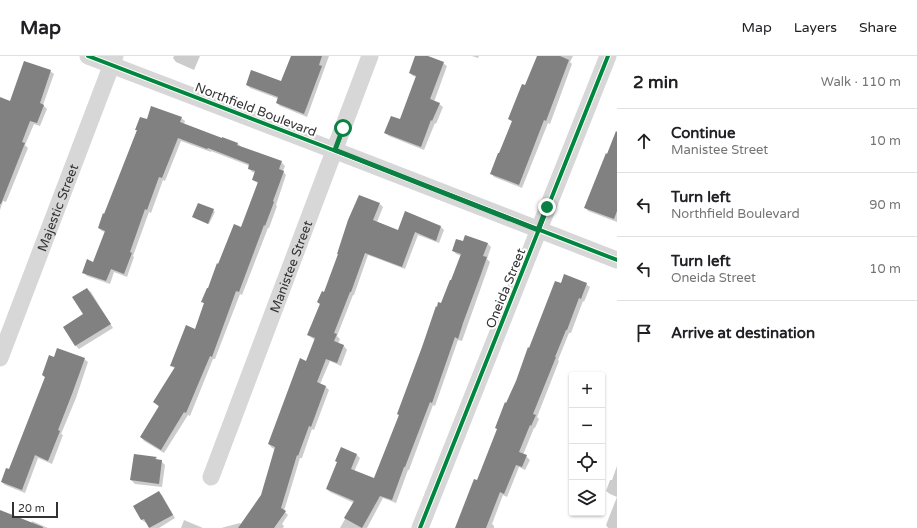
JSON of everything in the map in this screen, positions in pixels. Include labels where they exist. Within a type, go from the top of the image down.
[{"type":"street","name":"Northfield Boulevard","points":[[88,56],[113,60],[335,150],[617,260]]},
{"type":"street","name":"Manistee Street","points":[[211,477],[370,56]]},
{"type":"street","name":"Oneida Street","points":[[420,528],[608,56]]},
{"type":"street","name":"Majestic Street","points":[[0,358],[113,60]]},
{"type":"building","points":[[291,56],[322,56],[319,65],[322,66],[304,114],[276,103],[278,97],[246,85],[251,70],[281,81]]},
{"type":"building","points":[[415,56],[428,56],[444,62],[430,99],[440,103],[432,121],[431,120],[421,147],[384,133],[391,116],[400,119],[416,76],[409,73]]},
{"type":"building","points":[[537,56],[560,56],[569,60],[546,121],[544,120],[519,185],[490,174],[512,121],[508,119],[522,84],[525,85]]},
{"type":"building","points":[[24,61],[51,70],[40,103],[44,105],[37,123],[30,121],[22,142],[25,143],[0,204],[0,97],[10,101]]},
{"type":"building","points":[[151,106],[182,117],[180,122],[282,161],[279,169],[284,171],[265,226],[264,225],[239,292],[236,291],[212,357],[210,356],[186,413],[184,412],[161,450],[140,437],[159,406],[153,402],[175,367],[170,366],[186,325],[195,329],[204,303],[201,302],[217,263],[218,264],[234,224],[241,227],[258,182],[252,180],[255,171],[248,169],[249,164],[178,138],[162,178],[159,177],[147,210],[145,209],[124,274],[111,269],[106,281],[82,273],[87,259],[93,262],[105,231],[98,228],[137,130],[135,130],[140,117],[147,119]]},
{"type":"building","points":[[616,131],[617,211],[614,219],[584,208]]},
{"type":"building","points":[[359,195],[380,203],[373,220],[398,230],[405,211],[441,226],[436,241],[415,232],[402,267],[365,253],[334,333],[337,334],[334,341],[344,345],[337,363],[326,359],[317,382],[326,386],[311,427],[309,426],[298,456],[297,455],[281,508],[286,511],[274,528],[238,528],[261,495],[275,447],[268,444],[300,358],[306,361],[315,338],[307,335],[320,304],[317,302],[322,291],[324,292],[338,254],[348,220]]},
{"type":"building","points":[[198,203],[214,209],[208,224],[192,217]]},
{"type":"building","points":[[465,235],[488,243],[483,256],[487,257],[480,277],[458,339],[455,337],[432,403],[430,402],[392,500],[380,496],[362,528],[344,518],[354,501],[326,489],[337,462],[335,461],[341,447],[357,454],[351,469],[374,478],[399,415],[397,414],[436,306],[437,307],[438,302],[441,303],[461,254],[452,251],[456,239],[463,241]]},
{"type":"building","points":[[564,274],[587,283],[581,299],[579,298],[555,357],[533,414],[536,415],[531,426],[530,425],[519,452],[527,455],[522,467],[516,465],[504,494],[500,492],[486,528],[455,528],[474,479],[477,480],[497,429],[495,428],[505,402],[506,403],[516,381],[555,281],[561,283]]},
{"type":"building","points":[[87,288],[111,324],[75,346],[63,327],[83,314],[72,297]]},
{"type":"building","points":[[57,348],[85,358],[48,461],[35,455],[22,490],[1,482],[6,468],[9,469],[45,377],[42,375],[49,355],[54,357]]},
{"type":"building","points":[[134,454],[157,457],[155,459],[162,460],[159,484],[130,480]]},
{"type":"building","points":[[159,491],[173,515],[149,528],[144,519],[141,520],[133,506]]},
{"type":"building","points":[[0,510],[43,527],[43,528],[0,528]]},
{"type":"cycle path","points":[[88,56],[617,260]]},
{"type":"cycle path","points":[[420,528],[608,56]]},
{"type":"route","points":[[343,128],[335,150],[538,230],[547,207]]}]
